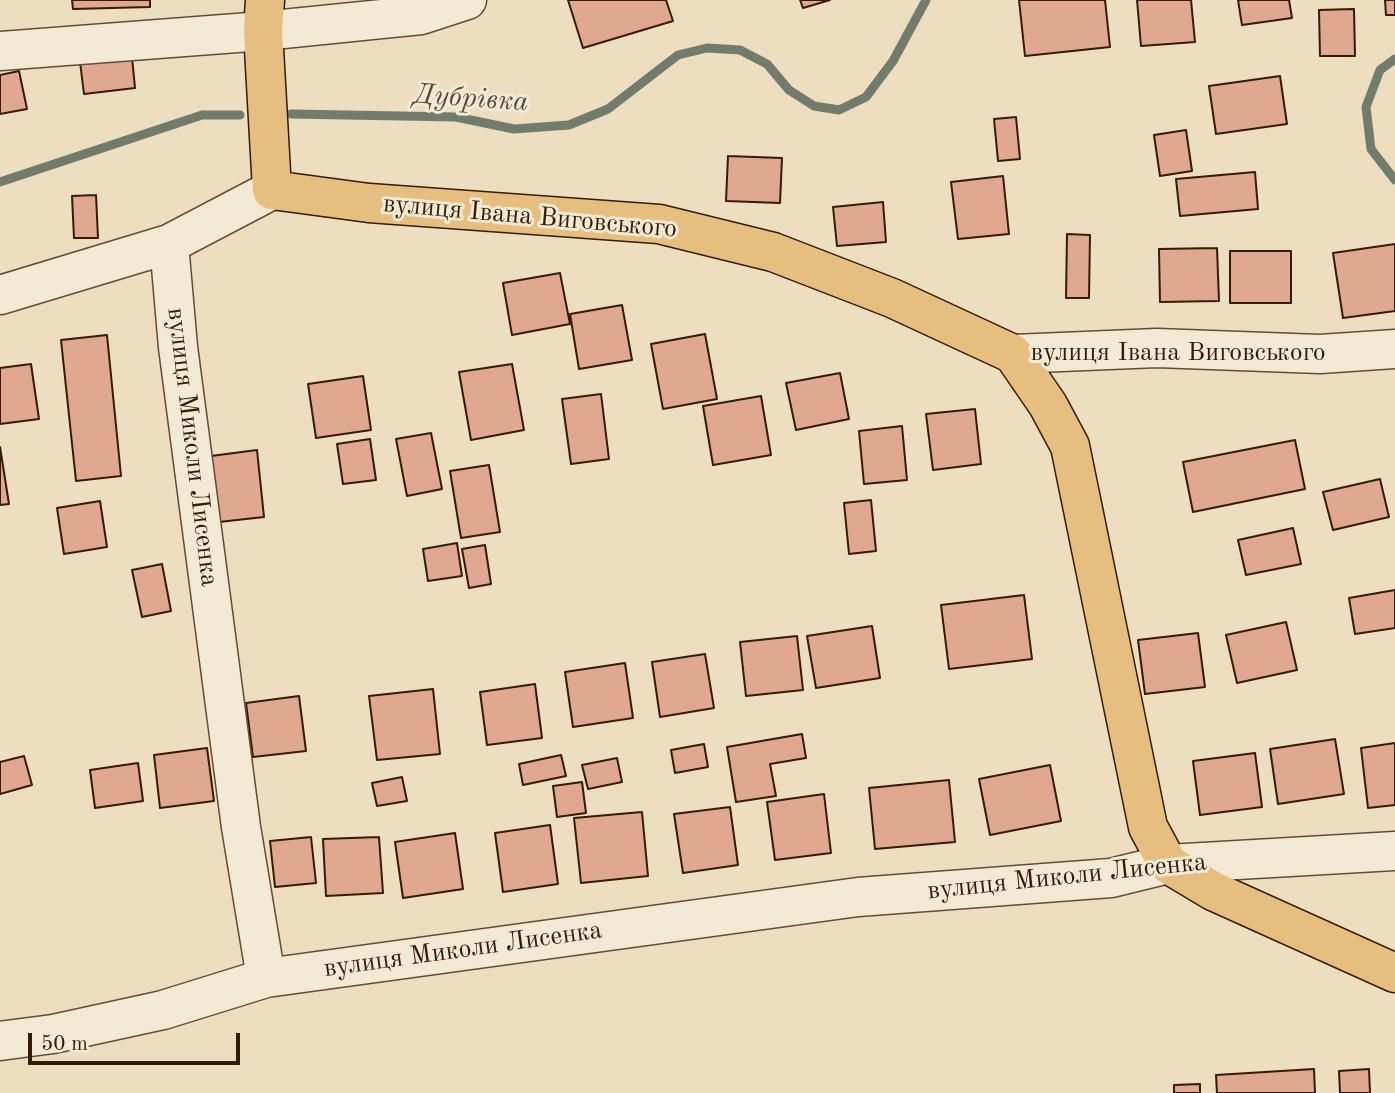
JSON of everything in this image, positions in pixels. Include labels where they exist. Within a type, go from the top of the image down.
[{"type":"main road","points":[[264,15],[272,190]]},
{"type":"main road","name":"вулиця Івана Виговського","points":[[272,190],[369,202],[659,225],[773,252],[892,298],[1013,354]]},
{"type":"main road","points":[[1013,354],[1048,405],[1070,446],[1148,827],[1168,864],[1213,891],[1395,973]]},
{"type":"street","points":[[0,51],[264,15],[421,15],[467,0]]},
{"type":"street","points":[[0,295],[169,244],[272,190]]},
{"type":"street","name":"вулиця Миколи Лисенка","points":[[169,244],[177,347],[241,827],[266,978],[859,897],[1111,878],[1168,864],[1395,851]]},
{"type":"street","name":"вулиця Івана Виговського","points":[[1013,354],[1157,348],[1320,354],[1395,349]]},
{"type":"street","points":[[0,1041],[53,1034],[163,1010],[266,978]]},
{"type":"building","points":[[72,0],[150,0],[150,7],[73,9]]},
{"type":"building","points":[[568,0],[666,0],[673,21],[583,48]]},
{"type":"building","points":[[800,0],[830,0],[803,8]]},
{"type":"building","points":[[1019,0],[1105,0],[1110,47],[1025,56]]},
{"type":"building","points":[[1137,0],[1191,0],[1195,42],[1141,46]]},
{"type":"building","points":[[1238,0],[1289,0],[1292,18],[1242,25]]},
{"type":"building","points":[[1385,0],[1395,0],[1395,15],[1386,15]]},
{"type":"building","points":[[1354,9],[1355,56],[1320,56],[1319,10]]},
{"type":"building","points":[[132,57],[135,88],[84,94],[80,62]]},
{"type":"building","points":[[19,71],[27,109],[0,114],[0,75]]},
{"type":"building","points":[[1280,76],[1287,124],[1216,134],[1209,86]]},
{"type":"building","points":[[1016,117],[1020,159],[998,161],[994,119]]},
{"type":"building","points":[[1186,130],[1192,171],[1160,176],[1154,135]]},
{"type":"building","points":[[728,156],[782,158],[780,203],[726,201]]},
{"type":"building","points":[[1255,172],[1258,209],[1180,216],[1176,179]]},
{"type":"building","points":[[1003,176],[1009,234],[958,239],[951,182]]},
{"type":"building","points":[[96,195],[98,238],[74,238],[72,196]]},
{"type":"building","points":[[883,202],[886,242],[837,246],[833,207]]},
{"type":"building","points":[[1067,234],[1090,235],[1089,298],[1066,298]]},
{"type":"building","points":[[1395,244],[1395,311],[1343,318],[1333,253]]},
{"type":"building","points":[[1217,248],[1219,301],[1160,302],[1159,249]]},
{"type":"building","points":[[1230,251],[1291,251],[1291,303],[1230,303]]},
{"type":"building","points":[[560,273],[570,324],[512,335],[503,283]]},
{"type":"building","points":[[622,305],[632,360],[579,369],[570,314]]},
{"type":"building","points":[[705,334],[717,399],[663,409],[651,344]]},
{"type":"building","points":[[107,335],[121,476],[76,481],[61,340]]},
{"type":"building","points":[[31,364],[39,419],[0,424],[0,368]]},
{"type":"building","points":[[512,364],[524,430],[471,440],[459,372]]},
{"type":"building","points":[[840,373],[849,419],[796,430],[786,383]]},
{"type":"building","points":[[363,376],[371,430],[316,438],[308,384]]},
{"type":"building","points":[[601,394],[609,459],[571,464],[562,399]]},
{"type":"building","points":[[761,396],[771,455],[713,465],[703,406]]},
{"type":"building","points":[[975,409],[981,464],[933,470],[926,414]]},
{"type":"building","points":[[902,426],[907,480],[864,484],[859,431]]},
{"type":"building","points":[[431,433],[442,489],[407,496],[396,439]]},
{"type":"building","points":[[370,439],[376,480],[343,484],[337,444]]},
{"type":"building","points":[[1295,440],[1305,489],[1193,512],[1183,462]]},
{"type":"building","points":[[0,447],[9,504],[0,505]]},
{"type":"building","points":[[257,450],[264,517],[219,522],[211,456]]},
{"type":"building","points":[[489,465],[500,532],[461,538],[450,471]]},
{"type":"building","points":[[1380,479],[1389,517],[1333,530],[1323,492]]},
{"type":"building","points":[[871,500],[876,551],[849,554],[844,503]]},
{"type":"building","points":[[100,501],[107,547],[64,554],[57,508]]},
{"type":"building","points":[[1293,528],[1301,564],[1246,575],[1238,540]]},
{"type":"building","points":[[457,543],[462,576],[428,581],[423,549]]},
{"type":"building","points":[[485,545],[491,584],[469,588],[462,549]]},
{"type":"building","points":[[162,564],[171,611],[142,617],[132,570]]},
{"type":"building","points":[[1395,590],[1395,628],[1355,634],[1349,598]]},
{"type":"building","points":[[1024,595],[1032,659],[949,669],[941,605]]},
{"type":"building","points":[[1286,622],[1297,670],[1237,683],[1226,635]]},
{"type":"building","points":[[872,626],[880,678],[816,688],[807,636]]},
{"type":"building","points":[[1198,633],[1205,687],[1145,694],[1138,640]]},
{"type":"building","points":[[797,636],[803,690],[746,696],[740,642]]},
{"type":"building","points":[[705,654],[714,708],[660,717],[652,662]]},
{"type":"building","points":[[625,663],[633,718],[573,727],[565,672]]},
{"type":"building","points":[[535,684],[542,738],[487,745],[480,692]]},
{"type":"building","points":[[433,689],[440,754],[377,760],[369,696]]},
{"type":"building","points":[[299,696],[306,751],[253,757],[246,703]]},
{"type":"building","points":[[802,734],[806,758],[770,764],[776,796],[736,802],[727,747]]},
{"type":"building","points":[[1335,739],[1344,794],[1278,804],[1270,749]]},
{"type":"building","points":[[1395,743],[1395,805],[1368,808],[1361,748]]},
{"type":"building","points":[[704,744],[708,767],[675,773],[671,750]]},
{"type":"building","points":[[207,748],[214,801],[160,808],[154,755]]},
{"type":"building","points":[[1255,753],[1262,807],[1200,815],[1193,761]]},
{"type":"building","points":[[561,755],[566,776],[523,785],[519,764]]},
{"type":"building","points":[[24,756],[32,785],[0,794],[0,762]]},
{"type":"building","points":[[617,758],[622,782],[588,789],[582,765]]},
{"type":"building","points":[[138,763],[143,801],[95,808],[90,770]]},
{"type":"building","points":[[1050,765],[1061,821],[990,835],[979,779]]},
{"type":"building","points":[[402,777],[407,801],[377,806],[372,783]]},
{"type":"building","points":[[949,780],[955,842],[875,849],[869,788]]},
{"type":"building","points":[[582,782],[586,813],[557,817],[553,786]]},
{"type":"building","points":[[824,794],[831,853],[775,860],[767,802]]},
{"type":"building","points":[[730,807],[738,865],[683,873],[674,814]]},
{"type":"building","points":[[642,812],[648,876],[581,883],[574,818]]},
{"type":"building","points":[[550,825],[558,884],[503,892],[495,833]]},
{"type":"building","points":[[455,833],[463,889],[403,898],[395,842]]},
{"type":"building","points":[[311,837],[316,883],[275,887],[270,841]]},
{"type":"building","points":[[379,837],[383,893],[326,896],[323,839]]},
{"type":"building","points":[[1314,1069],[1315,1093],[1217,1093],[1216,1075]]},
{"type":"building","points":[[1369,1069],[1370,1093],[1340,1093],[1339,1071]]},
{"type":"building","points":[[1200,1084],[1200,1093],[1174,1093],[1174,1085]]},
{"type":"waterway","name":"Дубрівка","points":[[291,114],[456,117],[514,129],[569,125],[608,109],[678,55],[707,48],[740,50],[767,64],[789,90],[814,106],[839,110],[866,97],[893,61],[926,0]]},
{"type":"waterway","name":"Дубрівка","points":[[1395,59],[1380,70],[1366,107],[1371,149],[1395,180]]},
{"type":"waterway","name":"Дубрівка","points":[[0,182],[202,115],[240,115]]}]
